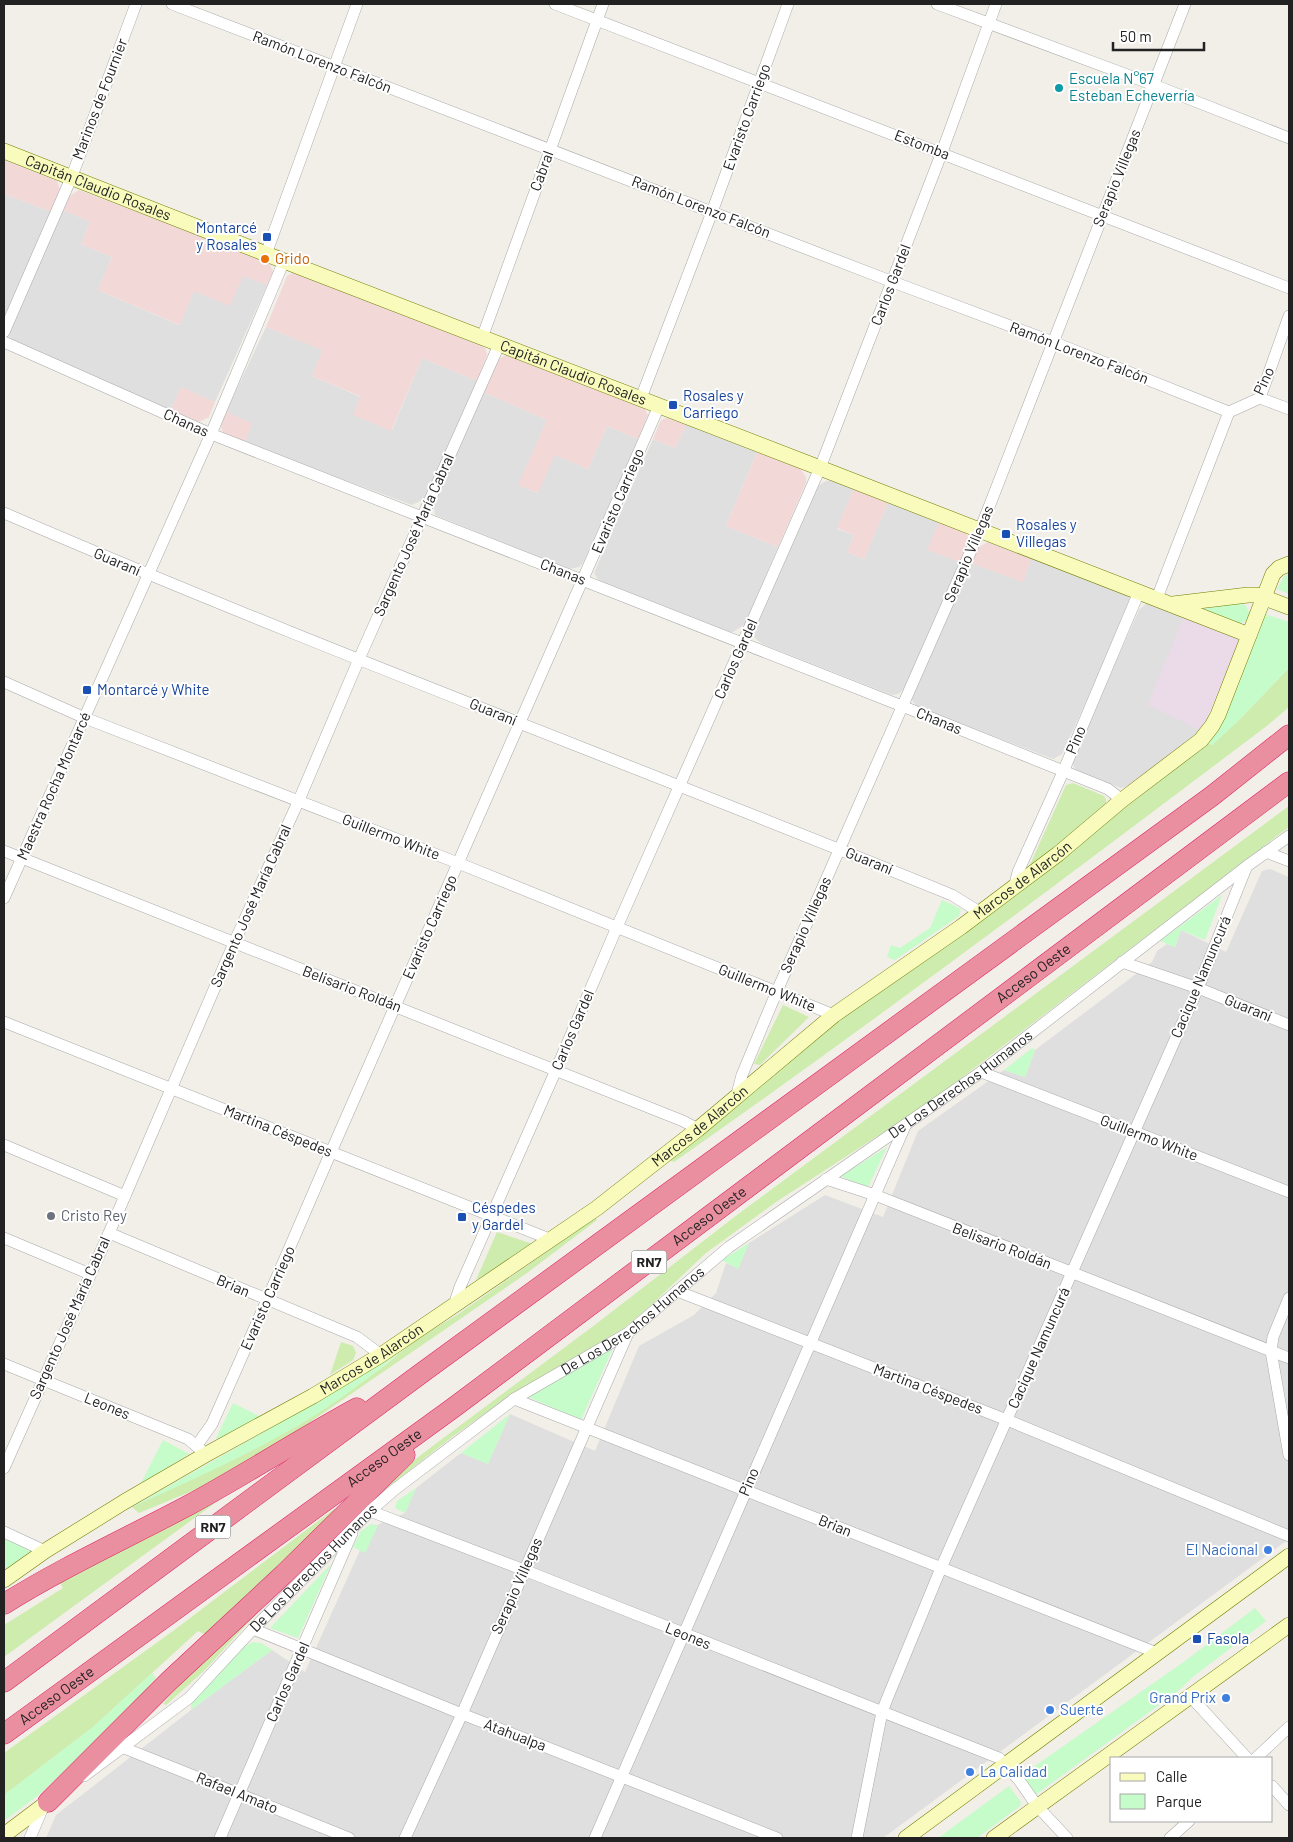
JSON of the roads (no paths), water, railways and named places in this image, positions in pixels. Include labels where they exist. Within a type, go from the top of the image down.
[{"type":"highway","name":"RN7","points":[[4,1682],[423,1372],[1212,796],[1289,735]]},
{"type":"highway","name":"Acceso Oeste","points":[[4,1734],[453,1408],[1289,782]]},
{"type":"highway","points":[[4,1604],[43,1579],[188,1505],[326,1424],[423,1372]]},
{"type":"highway","points":[[46,1804],[169,1680],[284,1574],[453,1408]]},
{"type":"street","name":"Marinos de Fournier","points":[[4,332],[72,176],[136,4]]},
{"type":"street","name":"Ramón Lorenzo Falcón","points":[[172,4],[1053,342],[1228,412]]},
{"type":"street","points":[[266,254],[357,4]]},
{"type":"street","name":"Estomba","points":[[554,4],[759,84],[942,152],[1289,288]]},
{"type":"street","name":"Cabral","points":[[482,338],[603,4]]},
{"type":"street","name":"Evaristo Carriego","points":[[641,398],[712,212],[788,4]]},
{"type":"street","points":[[937,4],[1154,85],[1289,138]]},
{"type":"street","name":"Carlos Gardel","points":[[454,1305],[460,1286],[820,468],[893,282],[996,4]]},
{"type":"street","name":"Serapio Villegas","points":[[736,1098],[742,1075],[777,991],[980,530],[1185,4]]},
{"type":"street","name":"Capitán Claudio Rosales","points":[[4,151],[72,176],[498,345],[641,398],[1249,635]]},
{"type":"street","name":"Maestra Rocha Montarcé","points":[[4,898],[210,434],[284,261]]},
{"type":"street","name":"Pino","points":[[1228,412],[1260,398],[1289,316]]},
{"type":"street","name":"Chanas","points":[[4,342],[210,434],[902,706],[1108,789],[1122,800]]},
{"type":"street","name":"Sargento José María Cabral","points":[[4,1468],[498,345]]},
{"type":"street","points":[[1260,398],[1289,409]]},
{"type":"street","name":"Evaristo Carriego","points":[[201,1450],[268,1300],[330,1152],[584,580],[659,406]]},
{"type":"street","points":[[1157,598],[1228,412]]},
{"type":"street","name":"Guaraní","points":[[4,514],[147,575],[520,724],[680,785],[952,895],[981,913]]},
{"type":"street","name":"Marcos de Alarcón","points":[[4,1580],[45,1551],[201,1450],[313,1396],[381,1355],[552,1240],[597,1208],[698,1129],[834,1014],[981,913],[1058,854],[1122,800],[1207,734],[1218,715],[1273,574],[1289,564]]},
{"type":"street","name":"Pino","points":[[1014,888],[1018,872],[1063,772],[1139,592]]},
{"type":"street","name":"Capitán Claudio Rosales","points":[[1172,604],[1239,595],[1263,597],[1289,607]]},
{"type":"street","name":"Guillermo White","points":[[4,682],[85,718],[299,800],[834,1014]]},
{"type":"street","name":"De Los Derechos Humanos","points":[[4,1835],[189,1698],[253,1629],[355,1526],[402,1485],[514,1399],[628,1333],[704,1266],[729,1247],[981,1072],[1247,866],[1289,836]]},
{"type":"street","name":"Belisario Roldán","points":[[4,851],[683,1120],[698,1129]]},
{"type":"street","points":[[1266,852],[1289,861]]},
{"type":"street","name":"Cacique Namuncurá","points":[[857,1838],[882,1712],[942,1568],[1198,988],[1247,866]]},
{"type":"street","name":"Guaraní","points":[[1122,962],[1198,988],[1289,1025]]},
{"type":"street","name":"Martina Céspedes","points":[[4,1022],[552,1240]]},
{"type":"street","name":"Guillermo White","points":[[981,1072],[1289,1192]]},
{"type":"street","name":"Pino","points":[[595,1838],[905,1126]]},
{"type":"street","points":[[4,1145],[125,1196]]},
{"type":"street","name":"Belisario Roldán","points":[[826,1179],[874,1195],[1289,1358]]},
{"type":"street","name":"Brian","points":[[109,1233],[358,1338],[366,1342],[381,1355]]},
{"type":"street","points":[[4,1238],[90,1274]]},
{"type":"street","name":"Martina Céspedes","points":[[677,1291],[1007,1420],[1289,1536]]},
{"type":"street","points":[[1289,1298],[1273,1337],[1271,1351],[1289,1455]]},
{"type":"street","name":"Serapio Villegas","points":[[405,1838],[462,1714],[628,1333]]},
{"type":"street","name":"Leones","points":[[4,1364],[188,1439],[201,1450]]},
{"type":"street","name":"Brian","points":[[514,1399],[1156,1653]]},
{"type":"street","name":"Leones","points":[[370,1512],[524,1570],[999,1758],[1005,1764]]},
{"type":"street","name":"Carlos Gardel","points":[[220,1838],[355,1526]]},
{"type":"street","points":[[4,1532],[45,1551]]},
{"type":"street","points":[[906,1838],[1289,1556]]},
{"type":"street","points":[[994,1838],[1289,1624]]},
{"type":"street","name":"Atahualpa","points":[[253,1629],[462,1714],[777,1838]]},
{"type":"street","points":[[1190,1696],[1246,1757]]},
{"type":"street","points":[[1257,1757],[1289,1727]]},
{"type":"street","name":"Rafael Amato","points":[[124,1748],[349,1838]]},
{"type":"street","points":[[1005,1764],[1037,1806],[1067,1838]]},
{"type":"street","points":[[1273,1787],[1289,1805]]},
{"type":"street","points":[[30,1838],[46,1804]]},
{"type":"street","points":[[1170,1838],[1188,1822]]},
{"type":"place","name":"Escuela N°67 Esteban Echeverría","points":[[1059,88]]},
{"type":"place","name":"Montarcé y Rosales","points":[[267,237]]},
{"type":"place","name":"Grido","points":[[265,259]]},
{"type":"place","name":"Rosales y Carriego","points":[[673,405]]},
{"type":"place","name":"Rosales y Villegas","points":[[1006,534]]},
{"type":"place","name":"Montarcé y White","points":[[87,690]]},
{"type":"place","name":"Cristo Rey","points":[[51,1216]]},
{"type":"place","name":"Céspedes y Gardel","points":[[462,1217]]},
{"type":"place","name":"El Nacional","points":[[1268,1550]]},
{"type":"place","name":"Fasola","points":[[1197,1639]]},
{"type":"place","name":"Grand Prix","points":[[1226,1698]]},
{"type":"place","name":"Suerte","points":[[1050,1710]]},
{"type":"place","name":"La Calidad","points":[[970,1772]]}]
